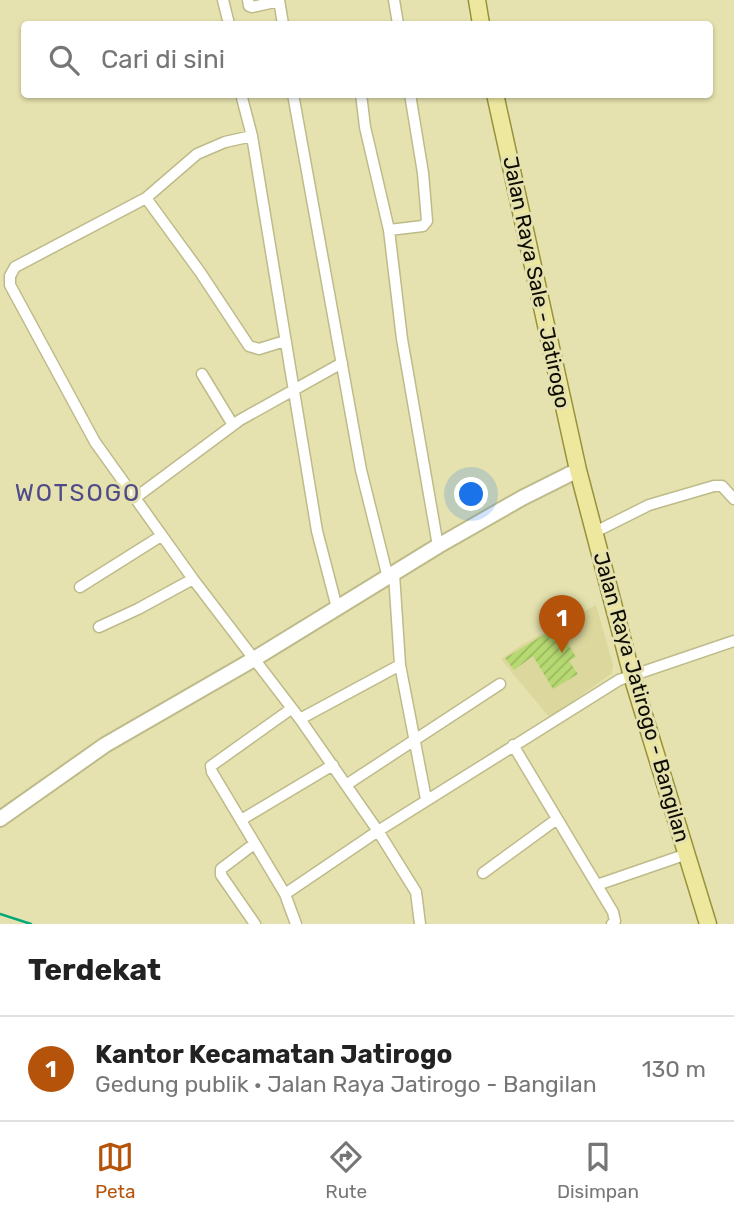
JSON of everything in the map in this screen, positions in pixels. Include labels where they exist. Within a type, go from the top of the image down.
[{"type":"main road","points":[[477,0],[480,21]]},
{"type":"main road","name":"Jalan Raya Sale - Jatirogo","points":[[496,98],[578,470]]},
{"type":"main road","points":[[0,820],[105,745],[254,659],[438,546],[522,498],[578,470]]},
{"type":"main road","name":"Jalan Raya Jatirogo - Bangilan","points":[[578,470],[632,676],[708,924]]},
{"type":"street","points":[[223,0],[228,21]]},
{"type":"street","points":[[248,0],[249,6],[252,7],[279,0],[282,21]]},
{"type":"street","points":[[394,0],[398,21]]},
{"type":"street","points":[[242,98],[251,136],[317,531],[337,608]]},
{"type":"street","points":[[294,98],[361,470],[391,576],[400,665],[426,799]]},
{"type":"street","points":[[361,98],[365,127],[389,230],[402,339],[438,546]]},
{"type":"street","points":[[389,230],[423,226],[427,221],[423,173],[411,98]]},
{"type":"street","points":[[251,136],[225,142],[197,154],[146,198],[15,267],[10,276],[10,285],[95,442],[300,719],[378,831],[416,891],[420,924]]},
{"type":"street","points":[[146,198],[249,346],[259,349],[285,341]]},
{"type":"street","points":[[135,498],[233,425],[342,363]]},
{"type":"street","points":[[202,373],[233,425]]},
{"type":"street","points":[[595,532],[649,505],[714,486],[723,486],[734,499]]},
{"type":"street","points":[[80,587],[162,536]]},
{"type":"street","points":[[99,627],[194,579]]},
{"type":"street","points":[[285,894],[426,799],[619,680],[734,641]]},
{"type":"street","points":[[300,719],[400,665]]},
{"type":"street","points":[[346,785],[500,684]]},
{"type":"street","points":[[291,709],[211,766],[212,772],[285,894],[296,924]]},
{"type":"street","points":[[513,745],[613,912],[615,921],[612,924]]},
{"type":"street","points":[[242,820],[333,765]]},
{"type":"street","points":[[483,873],[557,820]]},
{"type":"street","points":[[254,844],[221,869],[220,875],[256,924]]},
{"type":"street","points":[[597,885],[687,854]]},
{"type":"shaded area","points":[[596,605],[613,665],[612,673],[550,718],[501,659],[523,644]]},
{"type":"building","points":[[550,631],[557,643],[565,639],[576,657],[569,661],[578,674],[553,689],[533,656],[514,670],[505,658]]},
{"type":"waterway","points":[[0,914],[31,924]]},
{"type":"place","name":"Kantor Kecamatan Jatirogo","points":[[562,653]]},
{"type":"district","name":"WOTSOGO","points":[[78,493]]}]
